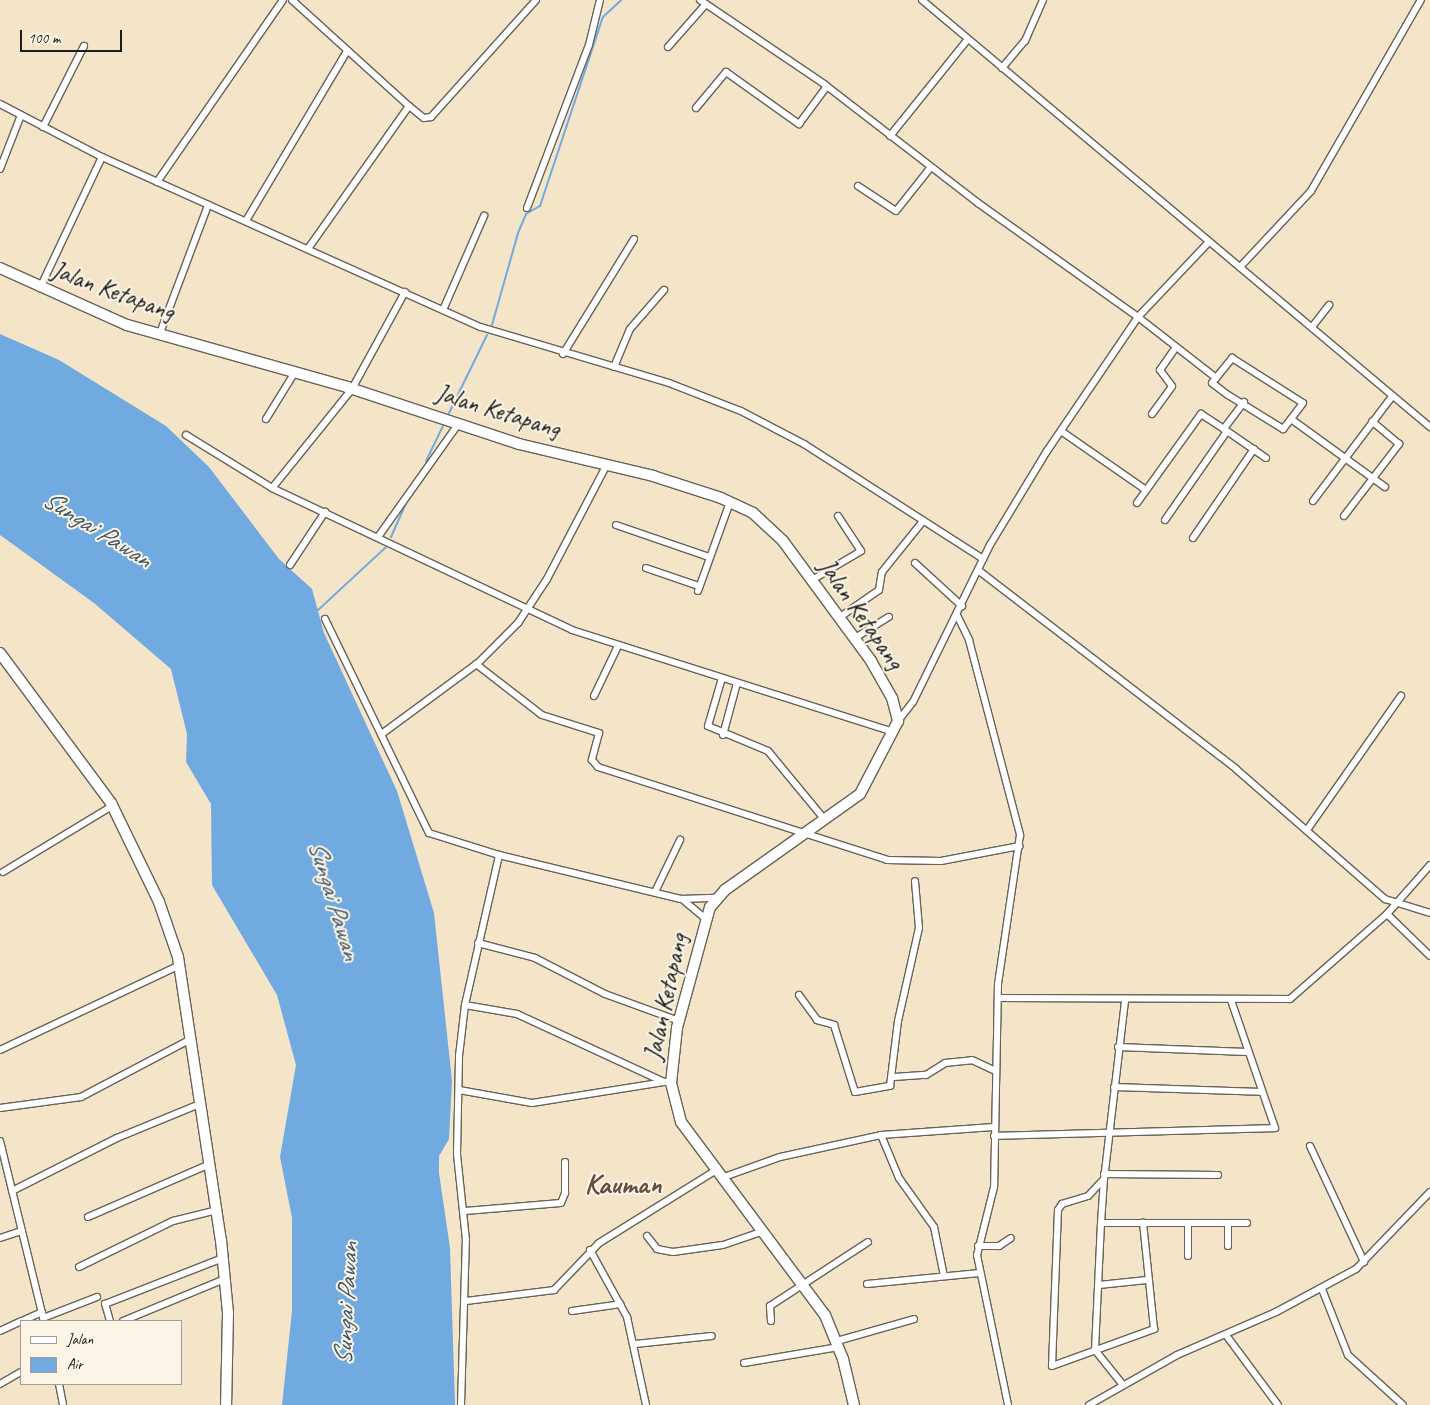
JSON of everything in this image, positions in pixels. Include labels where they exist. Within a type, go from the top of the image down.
[{"type":"main road","name":"Jalan Ketapang","points":[[0,268],[100,315],[352,389],[515,441],[607,464],[730,502],[766,523],[840,617],[890,692],[898,721],[868,784],[825,820],[716,898],[704,918],[679,1021],[667,1083],[682,1122],[805,1284],[838,1344],[854,1405]]},
{"type":"main road","points":[[0,653],[112,806],[159,902],[180,965],[223,1258],[225,1279],[226,1405]]},
{"type":"street","points":[[157,182],[283,0]]},
{"type":"street","points":[[292,0],[424,118],[431,117],[536,0]]},
{"type":"street","points":[[700,0],[827,86],[931,167],[1138,317],[1216,378]]},
{"type":"street","points":[[1002,68],[1025,41],[1044,0]]},
{"type":"street","points":[[1240,267],[1311,192],[1421,0]]},
{"type":"street","points":[[528,208],[589,44],[597,1]]},
{"type":"street","points":[[926,1],[1207,244],[1240,267],[1312,327],[1391,398],[1430,427]]},
{"type":"street","points":[[668,47],[705,5]]},
{"type":"street","points":[[890,136],[968,39]]},
{"type":"street","points":[[43,127],[84,46]]},
{"type":"street","points":[[247,219],[347,51]]},
{"type":"street","points":[[696,108],[726,72],[798,124],[827,86]]},
{"type":"street","points":[[0,104],[102,157],[208,205],[247,219],[443,310],[563,354],[699,393],[759,420],[983,559]]},
{"type":"street","points":[[309,247],[409,106]]},
{"type":"street","points":[[0,169],[21,116]]},
{"type":"street","points":[[40,288],[102,157]]},
{"type":"street","points":[[858,186],[896,211],[931,167]]},
{"type":"street","points":[[160,333],[208,205]]},
{"type":"street","points":[[443,310],[484,216]]},
{"type":"street","points":[[563,354],[634,238]]},
{"type":"street","points":[[898,721],[962,606],[983,559],[1047,452],[1138,317],[1207,244]]},
{"type":"street","points":[[614,368],[630,329],[664,290]]},
{"type":"street","points":[[272,488],[352,389],[406,292]]},
{"type":"street","points":[[1312,327],[1329,305]]},
{"type":"street","points":[[1152,414],[1172,386],[1160,370],[1176,347]]},
{"type":"street","points":[[1232,358],[1304,403],[1283,429],[1244,402],[1212,383],[1232,358]]},
{"type":"street","points":[[266,419],[296,372]]},
{"type":"street","points":[[1313,501],[1342,457],[1391,398]]},
{"type":"street","points":[[1165,520],[1244,402]]},
{"type":"street","points":[[1136,503],[1201,414],[1266,458]]},
{"type":"street","points":[[1291,419],[1385,487]]},
{"type":"street","points":[[1344,516],[1370,477],[1399,444],[1372,420]]},
{"type":"street","points":[[378,537],[459,423]]},
{"type":"street","points":[[1061,431],[1146,490]]},
{"type":"street","points":[[186,435],[272,488],[426,560],[526,612],[618,646],[893,732]]},
{"type":"street","points":[[1192,538],[1254,449]]},
{"type":"street","points":[[383,733],[476,664],[526,612],[607,464]]},
{"type":"street","points":[[646,568],[698,588],[730,502]]},
{"type":"street","points":[[290,565],[325,512]]},
{"type":"street","points":[[812,580],[861,551],[838,516]]},
{"type":"street","points":[[840,617],[879,590],[882,572],[923,521]]},
{"type":"street","points":[[616,525],[709,557]]},
{"type":"street","points":[[914,563],[962,606]]},
{"type":"street","points":[[978,570],[1174,719],[1307,830],[1378,893],[1397,904],[1430,913]]},
{"type":"street","points":[[957,615],[966,630],[990,732],[1012,792],[1020,846],[998,998],[994,1187],[978,1246],[979,1273],[1008,1405]]},
{"type":"street","points":[[855,638],[889,617]]},
{"type":"street","points":[[325,619],[346,665],[383,733],[425,830],[499,855],[681,899],[716,898]]},
{"type":"street","points":[[594,696],[618,646]]},
{"type":"street","points":[[476,664],[542,715],[599,733],[592,760],[598,768],[732,808],[802,836],[912,862],[1020,846]]},
{"type":"street","points":[[722,678],[708,722],[723,735],[768,750],[825,820]]},
{"type":"street","points":[[723,735],[737,683]]},
{"type":"street","points":[[1307,830],[1401,696]]},
{"type":"street","points":[[3,872],[112,806]]},
{"type":"street","points":[[655,892],[680,840]]},
{"type":"street","points":[[462,1405],[466,1347],[466,1301],[465,1211],[458,1154],[459,1090],[465,1005],[499,855]]},
{"type":"street","points":[[998,998],[1231,1000],[1296,996],[1387,914],[1430,865]]},
{"type":"street","points":[[799,994],[817,1020],[834,1025],[855,1092],[887,1088],[894,1077],[898,1021],[919,928],[915,881]]},
{"type":"street","points":[[681,899],[704,918]]},
{"type":"street","points":[[1387,914],[1430,956]]},
{"type":"street","points":[[478,943],[536,958],[605,994],[679,1021]]},
{"type":"street","points":[[0,1050],[180,965]]},
{"type":"street","points":[[1123,1385],[1095,1350],[1107,1136],[1125,1000]]},
{"type":"street","points":[[994,1136],[1107,1136],[1270,1130],[1276,1124],[1247,1052],[1231,1000]]},
{"type":"street","points":[[465,1005],[517,1014],[667,1083]]},
{"type":"street","points":[[0,1108],[81,1097],[190,1040]]},
{"type":"street","points":[[1118,1047],[1247,1052]]},
{"type":"street","points":[[894,1077],[926,1075],[945,1063],[972,1060],[996,1071]]},
{"type":"street","points":[[459,1090],[532,1102],[667,1083]]},
{"type":"street","points":[[1114,1087],[1262,1092]]},
{"type":"street","points":[[12,1191],[116,1138],[200,1104]]},
{"type":"street","points":[[466,1301],[554,1290],[590,1250],[721,1173],[780,1157],[880,1135],[994,1128]]},
{"type":"street","points":[[880,1135],[899,1178],[934,1227],[944,1276]]},
{"type":"street","points":[[0,1140],[43,1317]]},
{"type":"street","points":[[1310,1146],[1364,1262]]},
{"type":"street","points":[[465,1211],[561,1203],[566,1193],[564,1162]]},
{"type":"street","points":[[88,1217],[210,1164]]},
{"type":"street","points":[[1143,1222],[1147,1280],[1154,1329],[1050,1364],[1058,1210],[1062,1204],[1088,1196],[1104,1177],[1218,1175]]},
{"type":"street","points":[[1089,1405],[1123,1385],[1322,1289],[1364,1262],[1430,1192]]},
{"type":"street","points":[[79,1267],[173,1221],[217,1210]]},
{"type":"street","points":[[1101,1223],[1247,1224]]},
{"type":"street","points":[[1188,1223],[1188,1256]]},
{"type":"street","points":[[1228,1223],[1228,1246]]},
{"type":"street","points":[[646,1236],[657,1249],[673,1252],[729,1244],[766,1231]]},
{"type":"street","points":[[0,1238],[22,1232]]},
{"type":"street","points":[[978,1246],[999,1246],[1011,1238]]},
{"type":"street","points":[[771,1321],[769,1307],[868,1242]]},
{"type":"street","points":[[590,1250],[621,1304],[635,1344],[646,1405]]},
{"type":"street","points":[[110,1320],[105,1304],[223,1258]]},
{"type":"street","points":[[867,1284],[979,1273]]},
{"type":"street","points":[[124,1320],[225,1279]]},
{"type":"street","points":[[1099,1285],[1147,1280]]},
{"type":"street","points":[[1322,1289],[1348,1355],[1403,1405]]},
{"type":"street","points":[[27,1320],[43,1317],[97,1297]]},
{"type":"street","points":[[572,1311],[621,1304]]},
{"type":"street","points":[[744,1363],[838,1344],[914,1319]]},
{"type":"street","points":[[0,1332],[20,1322]]},
{"type":"street","points":[[1226,1335],[1278,1405]]},
{"type":"street","points":[[635,1344],[712,1336]]},
{"type":"street","points":[[0,1384],[20,1373]]},
{"type":"street","points":[[59,1385],[63,1405]]},
{"type":"water","name":"Sungai Pawan","points":[[0,334],[59,360],[166,426],[209,467],[279,559],[312,589],[324,633],[397,791],[434,913],[452,1081],[449,1139],[439,1156],[439,1173],[450,1248],[455,1405],[282,1405],[292,1311],[292,1218],[280,1157],[296,1065],[277,995],[212,885],[211,804],[186,762],[187,734],[171,669],[94,603],[0,535]]},
{"type":"waterway","points":[[492,325],[518,233],[526,214],[540,206],[603,17],[621,0]]},
{"type":"waterway","points":[[449,413],[487,335]]},
{"type":"waterway","points":[[426,461],[444,424]]},
{"type":"waterway","points":[[391,537],[406,504]]},
{"type":"waterway","points":[[317,611],[386,547]]},
{"type":"district","name":"Kauman","points":[[623,1184]]}]
